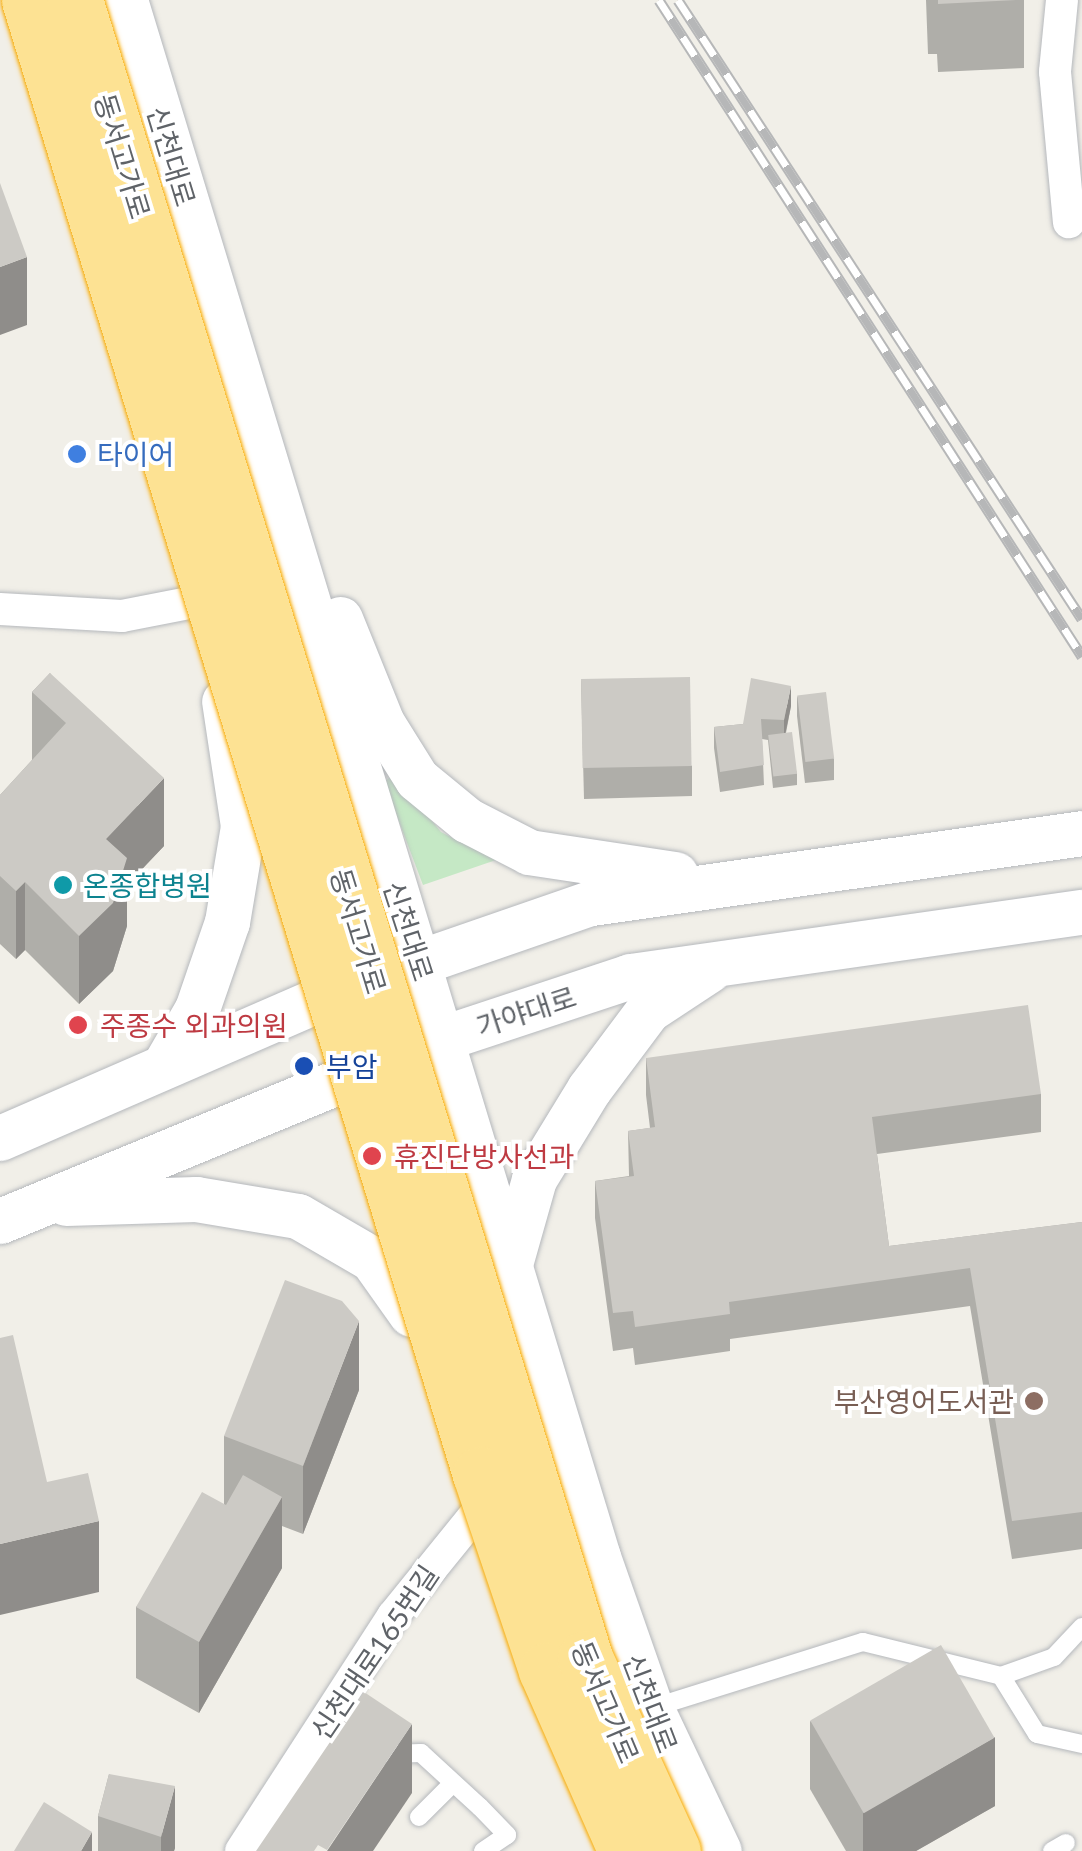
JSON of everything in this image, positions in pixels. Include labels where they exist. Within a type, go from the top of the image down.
[{"type":"highway","name":"동서고가로","points":[[75,0],[580,1640],[673,1851]]},
{"type":"highway","name":"동서고가로","points":[[12,14],[480,1474],[546,1670],[626,1851]]},
{"type":"main road","name":"신천대로","points":[[125,0],[510,1264],[651,1708],[718,1851]]},
{"type":"main road","points":[[12,14],[189,603],[224,699],[412,1314],[536,1689],[606,1851]]},
{"type":"main road","points":[[274,488],[417,779],[467,820],[529,852],[750,881],[1082,809]]},
{"type":"main road","points":[[164,1066],[197,1009],[228,922],[240,845],[224,699]]},
{"type":"main road","points":[[0,1138],[317,1000],[592,904],[1082,833]]},
{"type":"main road","name":"가야대로","points":[[17,1213],[443,1038],[630,976],[742,956],[1082,912]]},
{"type":"main road","points":[[510,1264],[534,1180],[648,1010],[742,956],[1082,940]]},
{"type":"main road","points":[[17,1213],[196,1199],[298,1216],[372,1259],[412,1314]]},
{"type":"street","points":[[1062,0],[1055,72],[1069,222]]},
{"type":"street","points":[[0,609],[122,616],[189,603]]},
{"type":"street","name":"신천대로165번길","points":[[241,1851],[318,1749],[393,1616],[478,1511]]},
{"type":"lane","points":[[651,1708],[862,1642],[1001,1676],[1054,1657],[1082,1627]]},
{"type":"lane","points":[[1001,1676],[1037,1734],[1082,1744]]},
{"type":"lane","name":"신천대로165번길","points":[[366,1754],[421,1753],[507,1835],[483,1851]]},
{"type":"lane","points":[[419,1817],[454,1782]]},
{"type":"green space","points":[[394,774],[441,832],[496,860],[423,885],[384,782]]},
{"type":"building","points":[[938,0],[1016,0],[938,4]]},
{"type":"building","points":[[0,183],[27,257],[0,267]]},
{"type":"building","points":[[50,673],[164,778],[106,839],[127,858],[113,903],[79,936],[25,882],[16,891],[0,876],[0,795],[66,723],[32,692]]},
{"type":"building","points":[[690,677],[692,766],[583,768],[581,679]]},
{"type":"building","points":[[751,678],[791,686],[784,720],[761,719],[764,765],[720,772],[714,727],[743,724]]},
{"type":"building","points":[[826,692],[834,759],[805,762],[797,696]]},
{"type":"building","points":[[792,732],[797,774],[773,777],[768,735]]},
{"type":"building","points":[[1028,1005],[1041,1094],[872,1117],[889,1246],[1082,1222],[1082,1512],[1012,1521],[970,1268],[729,1302],[730,1314],[635,1327],[633,1311],[613,1313],[595,1181],[634,1176],[628,1131],[655,1127],[646,1058]]},
{"type":"building","points":[[285,1280],[342,1301],[359,1321],[303,1466],[224,1436]]},
{"type":"building","points":[[13,1335],[47,1482],[88,1473],[99,1521],[0,1544],[0,1338]]},
{"type":"building","points":[[243,1475],[282,1497],[199,1642],[136,1607],[202,1492],[226,1505]]},
{"type":"building","points":[[941,1645],[995,1738],[864,1813],[810,1720]]},
{"type":"building","points":[[364,1692],[412,1724],[327,1850],[318,1845],[314,1851],[256,1851]]},
{"type":"building","points":[[109,1774],[175,1786],[161,1837],[98,1816]]},
{"type":"building","points":[[44,1802],[92,1832],[81,1851],[14,1851]]},
{"type":"railway","points":[[659,0],[1082,656]]},
{"type":"railway","points":[[678,0],[1082,619]]},
{"type":"place","name":"타이어","points":[[77,454]]},
{"type":"place","name":"온종합병원","points":[[63,885]]},
{"type":"place","name":"주종수 외과의원","points":[[78,1025]]},
{"type":"place","name":"부암","points":[[304,1066]]},
{"type":"place","name":"휴진단방사선과","points":[[372,1156]]},
{"type":"place","name":"부산영어도서관","points":[[1034,1401]]}]
